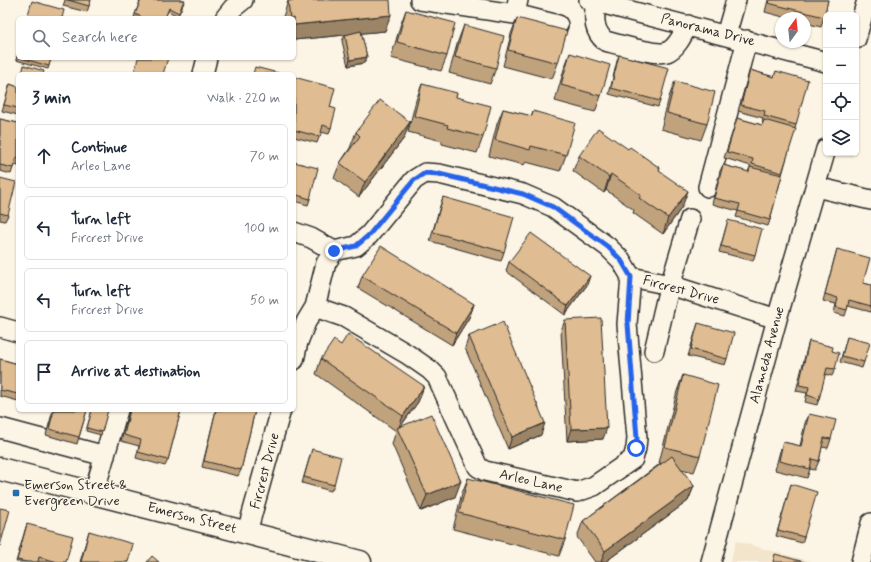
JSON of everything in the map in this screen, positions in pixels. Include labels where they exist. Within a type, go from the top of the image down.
[{"type":"main road","name":"Emerson Street","points":[[0,469],[248,532],[354,561]]},
{"type":"street","points":[[227,16],[233,8],[244,0]]},
{"type":"street","points":[[420,0],[517,7],[558,25]]},
{"type":"street","points":[[726,35],[736,0]]},
{"type":"street","points":[[859,28],[867,0]]},
{"type":"street","points":[[592,1],[595,26],[599,35],[605,41],[656,53],[667,52],[675,45],[688,25]]},
{"type":"street","name":"Panorama Drive","points":[[592,1],[747,40],[823,61]]},
{"type":"street","points":[[708,187],[747,40]]},
{"type":"street","points":[[204,72],[206,60]]},
{"type":"street","name":"Alameda Avenue","points":[[711,562],[777,319],[824,156]]},
{"type":"street","name":"Fircrest Drive","points":[[334,251],[356,246],[369,235],[414,180],[425,173],[439,174],[523,194],[553,207],[608,247],[621,260],[631,277],[670,285],[777,319]]},
{"type":"street","points":[[816,187],[871,200]]},
{"type":"street","points":[[654,351],[670,285],[690,219]]},
{"type":"street","points":[[296,233],[311,238],[334,251],[326,263],[315,307],[306,322],[296,351]]},
{"type":"street","name":"Arleo Lane","points":[[315,307],[344,317],[407,354],[430,370],[437,377],[478,467],[485,471],[577,492],[594,486],[625,465],[633,459],[636,448],[637,438],[628,324],[631,277]]},
{"type":"street","points":[[0,327],[16,331]]},
{"type":"street","points":[[94,493],[117,412]]},
{"type":"street","name":"Fircrest Drive","points":[[248,532],[280,412]]},
{"type":"street","points":[[0,428],[105,456]]},
{"type":"street","points":[[861,562],[871,523]]},
{"type":"shaded area","points":[[736,541],[813,562],[730,562]]},
{"type":"building","points":[[68,0],[91,0],[89,6]]},
{"type":"building","points":[[141,0],[184,0],[179,13],[169,8],[166,16],[140,16],[135,14]]},
{"type":"building","points":[[390,0],[391,15],[296,25],[296,16],[290,16],[288,1]]},
{"type":"building","points":[[769,0],[828,0],[825,12],[823,12],[823,17],[811,14],[811,12],[804,12],[768,3]]},
{"type":"building","points":[[32,1],[64,10],[62,16],[28,16]]},
{"type":"building","points":[[406,10],[455,23],[447,56],[397,42]]},
{"type":"building","points":[[517,18],[567,31],[558,63],[508,50]]},
{"type":"building","points":[[464,25],[504,36],[496,68],[455,57]]},
{"type":"building","points":[[361,31],[367,57],[350,60],[345,35]]},
{"type":"building","points":[[570,53],[610,65],[601,96],[561,85]]},
{"type":"building","points":[[619,55],[669,68],[660,101],[611,88]]},
{"type":"building","points":[[28,60],[50,60],[49,66]]},
{"type":"building","points":[[138,60],[167,60],[164,72],[134,72]]},
{"type":"building","points":[[24,65],[44,71],[44,72],[22,72]]},
{"type":"building","points":[[255,67],[274,72],[254,72]]},
{"type":"building","points":[[750,70],[774,77],[776,71],[808,80],[796,125],[764,116],[765,111],[741,105]]},
{"type":"building","points":[[296,78],[335,88],[330,107],[336,109],[331,128],[323,125],[320,137],[296,131]]},
{"type":"building","points":[[675,81],[715,92],[707,124],[667,113]]},
{"type":"building","points":[[10,84],[16,86],[16,108],[4,105]]},
{"type":"building","points":[[422,84],[457,93],[456,97],[491,106],[483,137],[447,128],[448,125],[414,116]]},
{"type":"building","points":[[380,100],[410,122],[365,182],[340,163],[360,136],[356,132]]},
{"type":"building","points":[[503,109],[532,116],[533,111],[575,123],[566,155],[531,146],[530,150],[495,140]]},
{"type":"building","points":[[737,118],[762,125],[764,120],[796,129],[782,173],[752,164],[753,159],[727,152]]},
{"type":"building","points":[[0,119],[16,123],[16,158],[13,168],[0,165]]},
{"type":"building","points":[[598,128],[628,149],[630,147],[660,168],[659,171],[688,191],[668,218],[639,198],[641,195],[611,174],[609,177],[579,156]]},
{"type":"building","points":[[296,162],[318,168],[310,199],[296,195]]},
{"type":"building","points":[[723,165],[749,172],[750,167],[782,175],[770,220],[738,211],[740,204],[714,198]]},
{"type":"building","points":[[0,178],[16,182],[8,215],[0,213]]},
{"type":"building","points":[[443,197],[514,217],[504,252],[433,232]]},
{"type":"building","points":[[728,220],[762,229],[755,255],[721,246]]},
{"type":"building","points":[[531,233],[590,276],[568,306],[509,262]]},
{"type":"building","points":[[381,246],[474,304],[456,333],[362,276]]},
{"type":"building","points":[[837,249],[870,258],[863,283],[871,285],[871,306],[849,300],[847,310],[836,307],[838,298],[825,294]]},
{"type":"building","points":[[601,318],[607,428],[571,429],[565,320]]},
{"type":"building","points":[[503,322],[545,423],[512,437],[469,336]]},
{"type":"building","points":[[698,323],[734,333],[727,359],[691,349]]},
{"type":"building","points":[[348,334],[424,386],[403,416],[321,359],[334,340],[341,345]]},
{"type":"building","points":[[847,337],[870,343],[864,362],[842,356]]},
{"type":"building","points":[[809,341],[833,347],[832,351],[839,353],[835,369],[827,368],[819,399],[807,395],[809,387],[799,385]]},
{"type":"building","points":[[0,359],[16,363],[16,394],[0,390]]},
{"type":"building","points":[[683,375],[718,385],[700,456],[665,447]]},
{"type":"building","points":[[53,412],[86,412],[79,437],[49,429]]},
{"type":"building","points":[[91,412],[107,412],[102,432],[87,428]]},
{"type":"building","points":[[130,412],[180,412],[168,460],[138,452],[141,440],[124,435]]},
{"type":"building","points":[[216,412],[255,412],[241,470],[204,461]]},
{"type":"building","points":[[431,414],[461,481],[427,495],[397,428]]},
{"type":"building","points":[[809,414],[836,420],[831,439],[824,438],[819,461],[812,459],[810,469],[779,461],[783,442],[801,446]]},
{"type":"building","points":[[312,449],[341,457],[334,485],[304,477]]},
{"type":"building","points":[[672,456],[694,486],[605,551],[583,521]]},
{"type":"building","points":[[468,478],[574,505],[565,540],[459,513]]},
{"type":"building","points":[[791,484],[817,492],[804,537],[778,530]]},
{"type":"building","points":[[0,508],[10,510],[0,546]]},
{"type":"building","points":[[27,524],[73,536],[66,562],[58,562],[39,557],[38,562],[17,560]]},
{"type":"building","points":[[89,531],[133,544],[128,562],[81,562]]},
{"type":"building","points":[[775,554],[804,562],[773,562]]},
{"type":"building","points":[[152,556],[159,562],[147,562]]},
{"type":"place","name":"Emerson Street & Evergreen Drive","points":[[16,493]]},
{"type":"route","points":[[334,251],[356,246],[369,235],[414,180],[425,173],[439,174],[523,194],[553,207],[608,247],[621,260],[631,277],[628,304],[628,324],[637,438],[636,448]]}]
